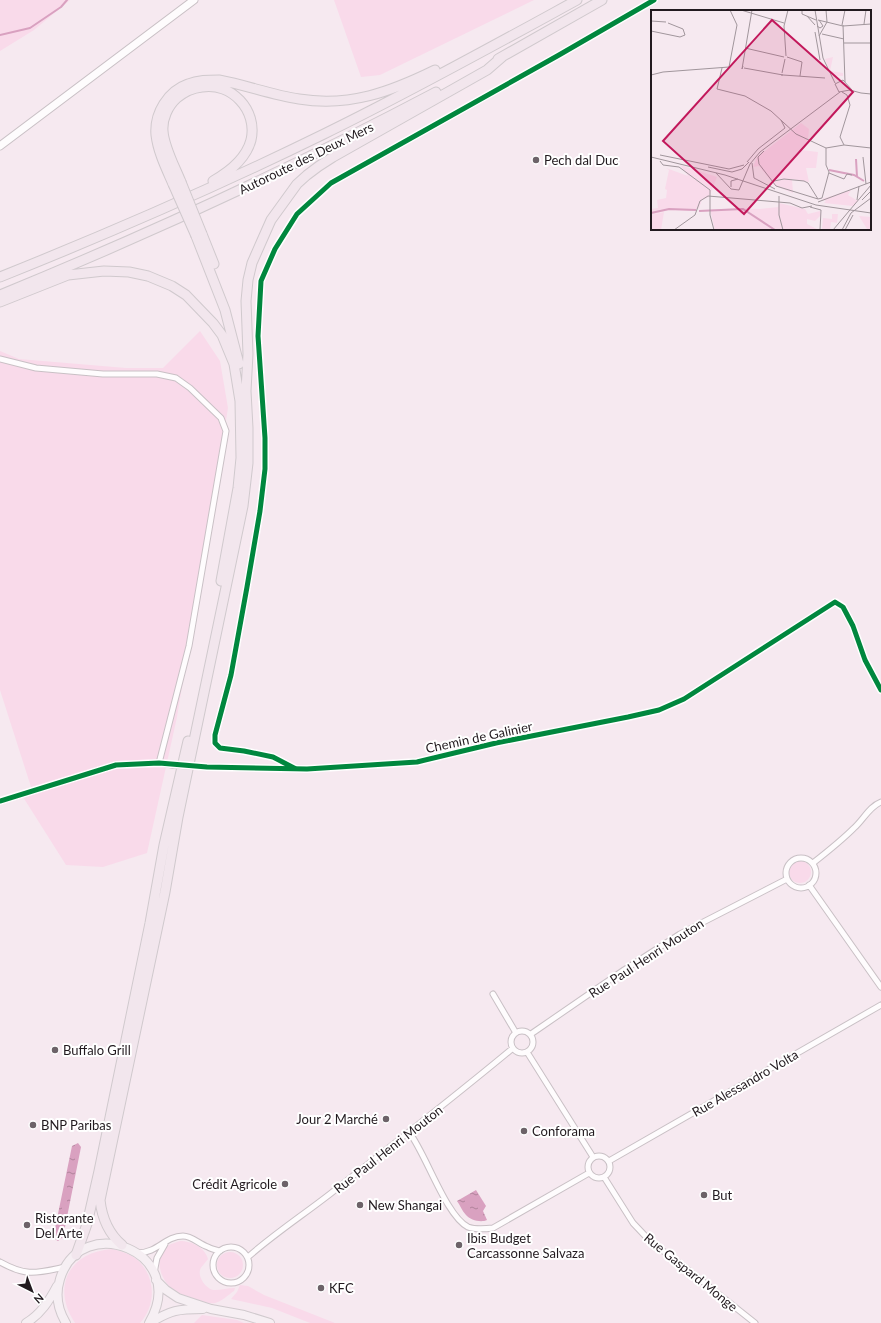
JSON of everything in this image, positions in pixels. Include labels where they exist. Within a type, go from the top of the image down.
[{"type":"highway","name":"Autoroute des Deux Mers","points":[[0,277],[189,198],[324,134],[577,0]]},
{"type":"highway","name":"Autoroute des Deux Mers","points":[[0,294],[116,246],[228,196],[355,134],[502,57],[602,0]]},
{"type":"highway","points":[[246,391],[248,354],[246,301],[248,280],[258,249],[278,208],[298,184],[319,166],[487,70],[502,57]]},
{"type":"highway","points":[[177,183],[160,154],[156,126],[162,106],[177,90],[188,84],[207,80],[218,80],[298,99],[332,102],[365,98],[400,86],[444,66],[462,62]]},
{"type":"highway","points":[[122,1246],[114,1239],[106,1225],[100,1200],[165,892],[178,818],[242,506],[248,463],[246,391],[241,358],[230,309],[177,183],[164,137],[164,122],[168,109],[178,97],[195,88],[214,86],[222,88],[230,92],[242,103],[250,119],[252,129],[249,144],[242,158],[237,164],[221,177],[202,186],[189,198]]},
{"type":"highway","points":[[199,235],[233,335],[242,377],[240,401]]},
{"type":"highway","points":[[0,302],[68,275],[112,271],[130,272],[159,280],[186,295],[213,323],[222,335],[234,364],[240,401],[241,458],[236,504],[187,745],[164,845],[150,923],[87,1224],[76,1255]]},
{"type":"main road","points":[[0,146],[194,0]]},
{"type":"main road","points":[[26,1323],[39,1313],[47,1304],[65,1267],[76,1255],[86,1248],[110,1244],[122,1246],[137,1253],[144,1259],[155,1277],[166,1290],[178,1298],[212,1309],[244,1315],[270,1323]]},
{"type":"main road","points":[[149,1323],[157,1304],[158,1292],[155,1277]]},
{"type":"main road","points":[[58,1283],[58,1306],[66,1323]]},
{"type":"main road","points":[[149,1323],[174,1310],[185,1308],[212,1309]]},
{"type":"street","points":[[296,769],[273,757],[220,748],[215,743],[215,735],[231,675],[248,587],[260,511],[265,469],[266,438],[258,336],[261,281],[275,249],[297,214],[331,183],[559,56],[654,0]]},
{"type":"street","points":[[0,359],[36,368],[103,374],[157,374],[176,378],[190,388],[222,418],[226,431],[202,576],[189,646],[159,763]]},
{"type":"street","name":"Chemin de Galinier","points":[[0,801],[116,765],[159,763],[207,768],[296,769],[389,765],[417,762],[496,743],[557,732],[659,710],[684,699],[835,602],[843,607],[853,626],[865,660],[881,690]]},
{"type":"street","points":[[812,863],[854,828],[875,804],[881,802]]},
{"type":"street","points":[[798,858],[803,858],[812,863],[816,873],[815,878],[809,885],[799,888],[790,883],[786,874],[788,864],[798,858]]},
{"type":"street","name":"Rue Paul Henri Mouton","points":[[531,1034],[624,970],[680,934],[787,879]]},
{"type":"street","points":[[809,885],[881,987]]},
{"type":"street","points":[[493,994],[516,1032]]},
{"type":"street","name":"Rue Alessandro Volta","points":[[609,1161],[881,1005]]},
{"type":"street","points":[[526,1031],[531,1034],[533,1046],[527,1052],[519,1053],[513,1048],[511,1040],[516,1032],[526,1031]]},
{"type":"street","name":"Rue Paul Henri Mouton","points":[[247,1255],[296,1220],[409,1132],[513,1048]]},
{"type":"street","points":[[527,1052],[593,1157]]},
{"type":"street","points":[[409,1132],[456,1216],[468,1227],[481,1229],[493,1228],[589,1173]]},
{"type":"street","points":[[602,1156],[609,1161],[610,1170],[604,1177],[596,1178],[589,1173],[588,1164],[593,1157],[602,1156]]},
{"type":"street","name":"Rue Gaspard Monge","points":[[604,1177],[633,1223],[651,1242],[755,1323]]},
{"type":"street","points":[[137,1253],[148,1252],[173,1238],[183,1236],[192,1238],[208,1247],[220,1251]]},
{"type":"street","points":[[155,1277],[157,1258],[167,1241]]},
{"type":"street","points":[[233,1246],[239,1248],[247,1255],[250,1267],[247,1274],[241,1280],[231,1283],[226,1282],[217,1276],[213,1265],[216,1254],[220,1251],[226,1247],[233,1246]]},
{"type":"street","points":[[208,1247],[214,1259]]},
{"type":"street","points":[[0,1262],[20,1271],[37,1273],[65,1267]]},
{"type":"shaded area","points":[[0,0],[70,0],[34,30],[0,51]]},
{"type":"shaded area","points":[[334,0],[534,0],[380,75],[361,77]]},
{"type":"shaded area","points":[[200,331],[220,361],[228,408],[177,717],[147,853],[103,867],[66,865],[23,797],[32,790],[0,690],[0,351],[19,359],[126,368],[163,368]]},
{"type":"shaded area","points":[[800,861],[808,864],[811,872],[808,880],[800,883],[792,880],[789,872],[792,864]]},
{"type":"shaded area","points":[[180,1241],[189,1242],[204,1251],[208,1259],[201,1269],[200,1276],[206,1286],[215,1290],[235,1288],[234,1291],[215,1303],[194,1300],[176,1293],[161,1273],[160,1261],[161,1255],[167,1246]]},
{"type":"shaded area","points":[[112,1249],[127,1253],[135,1258],[147,1272],[152,1290],[146,1316],[140,1323],[75,1323],[68,1310],[65,1297],[65,1285],[68,1274],[75,1264],[85,1257],[97,1252]]},
{"type":"shaded area","points":[[230,1252],[239,1256],[243,1265],[239,1274],[230,1278],[221,1274],[217,1265],[221,1256]]},
{"type":"shaded area","points":[[240,1285],[248,1286],[264,1295],[335,1323],[310,1323],[272,1308],[231,1299],[237,1292]]},
{"type":"shaded area","points":[[202,1315],[237,1320],[244,1323],[194,1323]]},
{"type":"water","points":[[78,1143],[81,1147],[63,1237],[58,1241],[53,1238],[72,1146]]},
{"type":"water","points":[[476,1190],[486,1206],[483,1211],[487,1220],[485,1221],[468,1217],[463,1212],[457,1201]]},
{"type":"waterway","points":[[0,35],[30,28],[61,7],[67,0]]},
{"type":"cycle path","points":[[296,769],[273,757],[220,748],[215,743],[215,735],[231,675],[260,511],[265,469],[265,438],[258,336],[261,281],[275,249],[297,214],[331,183],[654,0]]},
{"type":"cycle path","points":[[0,801],[116,765],[159,763],[207,767],[307,769],[417,762],[496,743],[659,710],[684,699],[835,602],[843,607],[853,626],[865,660],[881,690]]},
{"type":"place","name":"Pech dal Duc","points":[[536,160]]},
{"type":"place","name":"Buffalo Grill","points":[[55,1050]]},
{"type":"place","name":"Jour 2 Marché","points":[[386,1119]]},
{"type":"place","name":"BNP Paribas","points":[[33,1125]]},
{"type":"place","name":"Conforama","points":[[524,1131]]},
{"type":"place","name":"Crédit Agricole","points":[[285,1184]]},
{"type":"place","name":"But","points":[[704,1195]]},
{"type":"place","name":"New Shangai","points":[[360,1205]]},
{"type":"place","name":"Ristorante Del Arte","points":[[27,1225]]},
{"type":"place","name":"Ibis Budget Carcassonne Salvaza","points":[[459,1245]]},
{"type":"place","name":"KFC","points":[[321,1288]]}]
